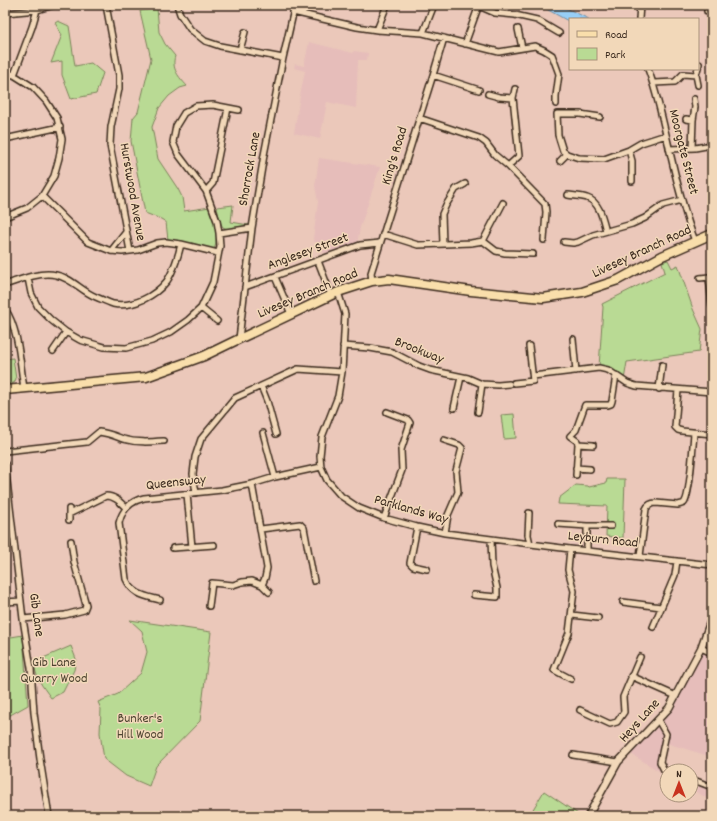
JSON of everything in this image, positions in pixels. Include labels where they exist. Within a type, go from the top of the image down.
[{"type":"main road","name":"Livesey Branch Road","points":[[5,390],[146,377],[204,356],[334,294],[372,281],[389,279],[471,291],[548,298],[582,292],[618,280],[662,256],[712,234]]},
{"type":"street","points":[[6,5],[6,13],[37,10],[54,5]]},
{"type":"street","name":"Hurstwood Avenue","points":[[106,5],[119,75],[119,89],[111,127],[110,145],[130,251]]},
{"type":"street","points":[[177,5],[180,14],[190,29],[205,41],[220,46],[283,58]]},
{"type":"street","name":"Shorrock Lane","points":[[239,338],[252,228],[264,154],[295,5]]},
{"type":"street","points":[[376,30],[386,5]]},
{"type":"street","points":[[423,33],[434,5]]},
{"type":"street","points":[[639,18],[640,5]]},
{"type":"street","points":[[464,44],[479,6],[495,13],[515,15],[537,20],[559,33]]},
{"type":"street","points":[[14,75],[37,10]]},
{"type":"street","points":[[294,12],[357,27],[376,30],[423,33],[499,52],[535,46],[544,50],[552,55],[559,74],[556,96],[558,135],[563,151],[567,154],[579,158],[604,159],[629,150],[641,143],[666,136]]},
{"type":"street","points":[[518,29],[522,48]]},
{"type":"street","points":[[240,50],[245,32]]},
{"type":"street","name":"King's Road","points":[[372,281],[371,272],[444,38]]},
{"type":"street","name":"Moorgate Street","points":[[648,70],[654,84],[663,118],[682,200],[695,241]]},
{"type":"street","points":[[698,70],[696,75],[698,86]]},
{"type":"street","points":[[5,73],[14,75],[33,87],[46,101],[57,118],[62,139],[54,176],[42,196],[27,208],[5,217]]},
{"type":"street","points":[[654,84],[675,82],[683,74],[696,75]]},
{"type":"street","points":[[433,75],[479,90]]},
{"type":"street","points":[[508,166],[519,156],[513,98],[515,89]]},
{"type":"street","points":[[488,94],[499,97],[513,98]]},
{"type":"street","points":[[692,148],[695,106],[694,99]]},
{"type":"street","points":[[28,278],[31,293],[38,307],[51,320],[66,332],[80,340],[104,347],[126,348],[152,341],[171,332],[188,320],[201,308],[213,282],[220,246],[217,221],[206,191],[178,154],[173,142],[176,126],[184,113],[196,106],[212,104],[239,110]]},
{"type":"street","points":[[206,191],[213,183],[228,108]]},
{"type":"street","points":[[556,109],[600,117]]},
{"type":"street","points":[[419,118],[479,138],[486,143],[495,155],[508,166],[545,204],[546,212],[544,240]]},
{"type":"street","points":[[686,119],[693,120]]},
{"type":"street","points":[[5,139],[60,127]]},
{"type":"street","points":[[669,149],[706,146]]},
{"type":"street","points":[[629,150],[632,161],[632,181]]},
{"type":"street","points":[[560,161],[567,154]]},
{"type":"street","points":[[443,244],[442,214],[456,189],[465,184]]},
{"type":"street","points":[[568,195],[589,198],[596,204],[601,214],[606,231]]},
{"type":"street","points":[[42,196],[88,242],[111,251],[122,252],[138,250],[157,242],[171,242],[218,253]]},
{"type":"street","points":[[564,242],[573,244],[593,235],[632,224],[645,218],[663,205],[682,200]]},
{"type":"street","points":[[483,241],[503,203]]},
{"type":"street","points":[[219,233],[252,228]]},
{"type":"street","points":[[111,251],[126,232]]},
{"type":"street","points":[[383,234],[418,245],[471,243],[483,241],[496,251],[533,254]]},
{"type":"street","name":"Anglesey Street","points":[[245,288],[360,245],[380,243]]},
{"type":"street","points":[[5,285],[41,275],[54,274],[69,279],[94,296],[113,304],[128,304],[143,300],[157,292],[168,280],[179,254],[181,244]]},
{"type":"street","name":"Parklands Way","points":[[318,261],[345,314],[342,372],[338,396],[322,437],[320,456],[321,467],[327,480],[341,496],[359,508],[384,518],[445,533],[491,539]]},
{"type":"street","points":[[275,277],[291,314]]},
{"type":"street","points":[[700,278],[708,277],[712,306]]},
{"type":"street","points":[[201,308],[217,321]]},
{"type":"street","points":[[5,309],[8,313],[16,335],[24,388]]},
{"type":"street","points":[[53,352],[66,332]]},
{"type":"street","points":[[573,339],[576,371]]},
{"type":"street","name":"Brookway","points":[[343,346],[370,348],[392,352],[430,370],[470,379],[482,384],[512,384]]},
{"type":"street","points":[[506,391],[512,384],[533,381],[529,346]]},
{"type":"street","points":[[659,389],[662,365]]},
{"type":"street","points":[[533,376],[599,368],[608,370],[627,383],[636,386],[712,392]]},
{"type":"street","points":[[196,493],[193,474],[195,456],[201,439],[235,398],[298,369],[342,372]]},
{"type":"street","points":[[576,475],[578,444],[577,441],[570,436],[576,430],[585,405],[611,404],[616,375]]},
{"type":"street","points":[[454,408],[461,377]]},
{"type":"street","points":[[478,412],[482,384]]},
{"type":"street","points":[[512,384],[521,390]]},
{"type":"street","points":[[261,386],[268,401],[276,434]]},
{"type":"street","points":[[678,390],[675,427],[682,431],[712,434]]},
{"type":"street","points":[[384,518],[402,470],[401,450],[410,423],[408,420],[386,412]]},
{"type":"street","points":[[5,451],[88,442],[99,432],[142,442],[164,441]]},
{"type":"street","points":[[640,556],[647,506],[652,503],[678,505],[686,501],[690,481],[694,432]]},
{"type":"street","points":[[263,433],[275,477]]},
{"type":"street","points":[[444,440],[459,445],[462,448],[456,471],[458,492],[448,515],[445,533]]},
{"type":"street","points":[[578,444],[593,445]]},
{"type":"street","name":"Gib Lane","points":[[5,464],[23,619],[31,668],[34,713],[49,816]]},
{"type":"street","name":"Queensway","points":[[126,508],[138,499],[222,490],[321,467]]},
{"type":"street","points":[[576,468],[590,469]]},
{"type":"street","points":[[252,484],[267,568],[262,585]]},
{"type":"street","points":[[187,494],[192,547]]},
{"type":"street","points":[[69,514],[106,496],[116,499],[126,508],[121,515],[119,523],[126,579],[130,587],[135,592],[144,596],[160,599]]},
{"type":"street","points":[[530,513],[528,535],[530,544]]},
{"type":"street","points":[[261,529],[300,524],[304,528],[314,581]]},
{"type":"street","points":[[558,524],[611,526]]},
{"type":"street","points":[[587,526],[587,550]]},
{"type":"street","points":[[417,527],[410,563],[412,566],[427,569]]},
{"type":"street","points":[[474,595],[497,598],[497,588],[492,566],[491,539]]},
{"type":"street","name":"Leyburn Road","points":[[491,539],[712,565]]},
{"type":"street","points":[[23,619],[65,615],[84,610],[86,606],[74,562],[71,541]]},
{"type":"street","points":[[173,548],[214,545]]},
{"type":"street","points":[[570,549],[568,570],[574,591],[572,615],[569,633],[554,670],[572,679]]},
{"type":"street","points":[[653,627],[675,575],[677,561]]},
{"type":"street","points":[[209,606],[212,583],[233,585],[252,581],[262,585],[269,592]]},
{"type":"street","points":[[5,602],[22,601]]},
{"type":"street","points":[[623,602],[661,607]]},
{"type":"street","points":[[572,615],[598,618]]},
{"type":"street","name":"Heys Lane","points":[[588,816],[618,762],[669,708],[700,648],[712,617]]},
{"type":"street","points":[[700,648],[712,653]]},
{"type":"street","points":[[580,710],[610,724],[617,722],[624,712],[623,697],[640,657]]},
{"type":"street","points":[[631,676],[676,696]]},
{"type":"street","points":[[658,720],[666,734],[660,763]]},
{"type":"street","points":[[573,755],[618,762]]},
{"type":"street","points":[[699,783],[712,787]]},
{"type":"shaded area","points":[[309,42],[353,53],[354,51],[368,53],[367,60],[358,60],[356,108],[327,102],[320,139],[294,133],[305,71],[294,68],[295,64],[304,66]]},
{"type":"shaded area","points":[[319,158],[380,167],[360,228],[357,244],[328,254],[321,251],[313,239],[318,202],[315,186]]},
{"type":"shaded area","points":[[702,652],[712,653],[712,757],[666,743],[661,763],[659,763],[659,771],[631,754],[676,703]]},
{"type":"shaded area","points":[[699,785],[712,789],[712,801],[699,794]]},
{"type":"green space","points":[[157,8],[159,32],[165,44],[175,56],[175,69],[187,86],[180,88],[169,96],[159,108],[152,127],[158,159],[182,197],[184,211],[210,207],[216,233],[214,251],[183,242],[168,240],[166,222],[145,213],[131,141],[133,118],[138,112],[151,59],[140,11]]},
{"type":"green space","points":[[58,21],[69,26],[75,66],[91,63],[103,73],[96,94],[71,99],[62,75],[62,61],[51,63],[62,35],[55,23]]},
{"type":"green space","points":[[233,205],[231,222],[249,225],[231,228],[223,227],[217,207]]},
{"type":"green space","points":[[668,260],[672,268],[678,265],[693,309],[702,329],[699,352],[627,362],[624,380],[599,367],[602,304],[665,272],[662,262]]},
{"type":"green space","points":[[13,358],[16,379],[14,383],[5,384],[5,359]]},
{"type":"green space","points":[[514,414],[516,438],[504,439],[501,415]]},
{"type":"green space","points":[[607,479],[625,479],[623,538],[606,536],[607,506],[558,504],[559,498],[576,485],[589,487],[606,483]]},
{"type":"green space","name":"Bunker's Hill Wood","points":[[130,620],[211,632],[200,721],[156,766],[149,786],[126,776],[104,759],[100,733],[101,709],[98,702],[118,694],[141,673],[147,652],[142,631]]},
{"type":"green space","points":[[23,635],[28,705],[5,718],[5,638]]},
{"type":"green space","name":"Gib Lane Quarry Wood","points":[[71,646],[76,659],[74,670],[63,692],[51,698],[38,677],[34,662]]},
{"type":"green space","points":[[544,791],[581,816],[529,816]]},
{"type":"water","points":[[539,5],[560,5],[587,18],[569,18],[569,21]]}]
